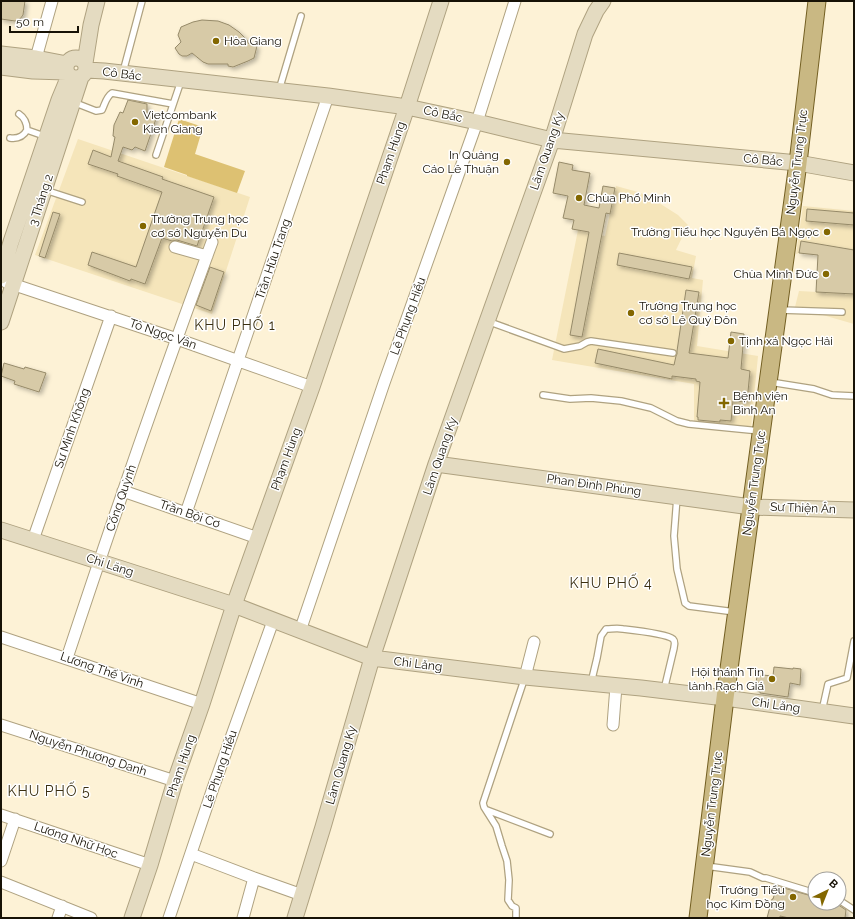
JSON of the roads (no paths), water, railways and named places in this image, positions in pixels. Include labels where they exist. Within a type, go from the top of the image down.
[{"type":"main road","name":"Nguyễn Trung Trực","points":[[698,918],[724,698],[798,163],[817,1]]},
{"type":"street","points":[[36,58],[52,1]]},
{"type":"street","points":[[76,69],[87,23],[88,1]]},
{"type":"street","points":[[87,23],[97,1]]},
{"type":"street","name":"Phạm Hùng","points":[[132,918],[150,865],[175,781],[234,605],[312,387],[407,107],[441,1]]},
{"type":"street","name":"Lê Phụng Hiểu","points":[[300,631],[386,375],[477,122],[515,1]]},
{"type":"street","name":"Lâm Quang Ky","points":[[295,918],[372,658],[436,464],[552,140],[585,34],[596,11],[603,1]]},
{"type":"street","points":[[1,54],[36,58],[76,69]]},
{"type":"street","points":[[1,67],[34,71],[76,69]]},
{"type":"street","name":"Cô Bắc","points":[[76,69],[328,96],[407,107],[552,140],[798,163],[854,172]]},
{"type":"street","name":"3 Tháng 2","points":[[5,280],[44,190],[73,102],[76,69]]},
{"type":"street","name":"3 Tháng 2","points":[[1,322],[5,280],[6,240],[76,69]]},
{"type":"street","name":"Trần Hữu Trang","points":[[186,513],[328,96]]},
{"type":"street","name":"Cống Quỳnh","points":[[67,658],[123,491],[212,242]]},
{"type":"street","points":[[175,247],[207,256]]},
{"type":"street","name":"Tô Ngọc Vân","points":[[5,280],[312,387]]},
{"type":"street","name":"Sư Minh Không","points":[[33,540],[111,316]]},
{"type":"street","name":"Phan Đình Phùng","points":[[436,464],[751,507]]},
{"type":"street","name":"Trần Bội Cơ","points":[[123,491],[258,538]]},
{"type":"street","name":"Sư Thiện Ân","points":[[751,507],[854,510]]},
{"type":"street","name":"Chi Lăng","points":[[1,530],[234,605],[372,658],[525,677],[724,698],[854,716]]},
{"type":"street","name":"Lê Phụng Hiểu","points":[[169,918],[213,788],[273,621]]},
{"type":"street","name":"Lương Thế Vinh","points":[[1,637],[202,704]]},
{"type":"street","points":[[525,677],[534,642]]},
{"type":"street","points":[[613,725],[616,686]]},
{"type":"street","name":"Nguyễn Phương Danh","points":[[1,726],[175,781]]},
{"type":"street","name":"Lương Nhữ Học","points":[[1,815],[150,865]]},
{"type":"street","points":[[1,861],[15,819]]},
{"type":"street","points":[[191,854],[302,895]]},
{"type":"street","points":[[242,918],[254,878]]},
{"type":"street","points":[[1,882],[91,918]]},
{"type":"street","points":[[58,918],[62,906]]},
{"type":"lane","points":[[122,74],[142,1]]},
{"type":"lane","points":[[279,91],[301,16]]},
{"type":"lane","points":[[156,155],[181,80]]},
{"type":"lane","points":[[73,102],[96,111],[102,110],[107,98],[112,93],[173,104]]},
{"type":"lane","points":[[10,138],[16,139],[22,136],[27,130],[26,123],[18,114]]},
{"type":"lane","points":[[27,130],[47,137]]},
{"type":"lane","points":[[44,190],[82,202]]},
{"type":"lane","points":[[778,310],[842,312]]},
{"type":"lane","points":[[487,321],[558,348],[564,349],[580,346],[591,341],[673,353]]},
{"type":"lane","points":[[768,382],[814,389],[832,395],[854,396]]},
{"type":"lane","points":[[543,395],[570,399],[591,398],[621,401],[651,408],[689,424],[761,431]]},
{"type":"lane","points":[[677,496],[674,536],[677,569],[685,603],[689,606],[736,612]]},
{"type":"lane","points":[[591,684],[601,636],[606,629],[622,629],[649,632],[673,639],[675,642],[674,648],[664,691]]},
{"type":"lane","points":[[822,712],[828,684],[848,678],[854,641]]},
{"type":"lane","points":[[516,918],[516,908],[512,906],[508,900],[509,880],[507,861],[496,826],[483,803],[525,677]]},
{"type":"lane","points":[[486,810],[550,834]]},
{"type":"lane","points":[[704,866],[750,872],[763,878],[807,891]]},
{"type":"place","name":"Hòa Giang","points":[[216,41]]},
{"type":"place","name":"Vietcombank Kien Giang","points":[[135,122]]},
{"type":"place","name":"In Quảng Cáo Lê Thuận","points":[[507,162]]},
{"type":"place","name":"Chùa Phổ Minh","points":[[579,198]]},
{"type":"place","name":"Trường Trung học cơ sở Nguyễn Du","points":[[143,226]]},
{"type":"place","name":"Trường Tiểu học Nguyễn Bá Ngọc","points":[[827,232]]},
{"type":"place","name":"Chùa Minh Đức","points":[[826,274]]},
{"type":"place","name":"Trường Trung học cơ sở Lê Quý Đôn","points":[[631,313]]},
{"type":"place","name":"Tịnh xá Ngọc Hải","points":[[731,341]]},
{"type":"place","name":"Bệnh viện Bình An","points":[[724,403]]},
{"type":"place","name":"Hội thánh Tin lành Rạch Giá","points":[[772,679]]},
{"type":"place","name":"Trường Tiểu học Kim Đồng","points":[[793,897]]},
{"type":"district","name":"KHU PHỐ 1","points":[[235,325]]},
{"type":"district","name":"KHU PHỐ 4","points":[[611,583]]},
{"type":"district","name":"KHU PHỐ 5","points":[[49,791]]}]
